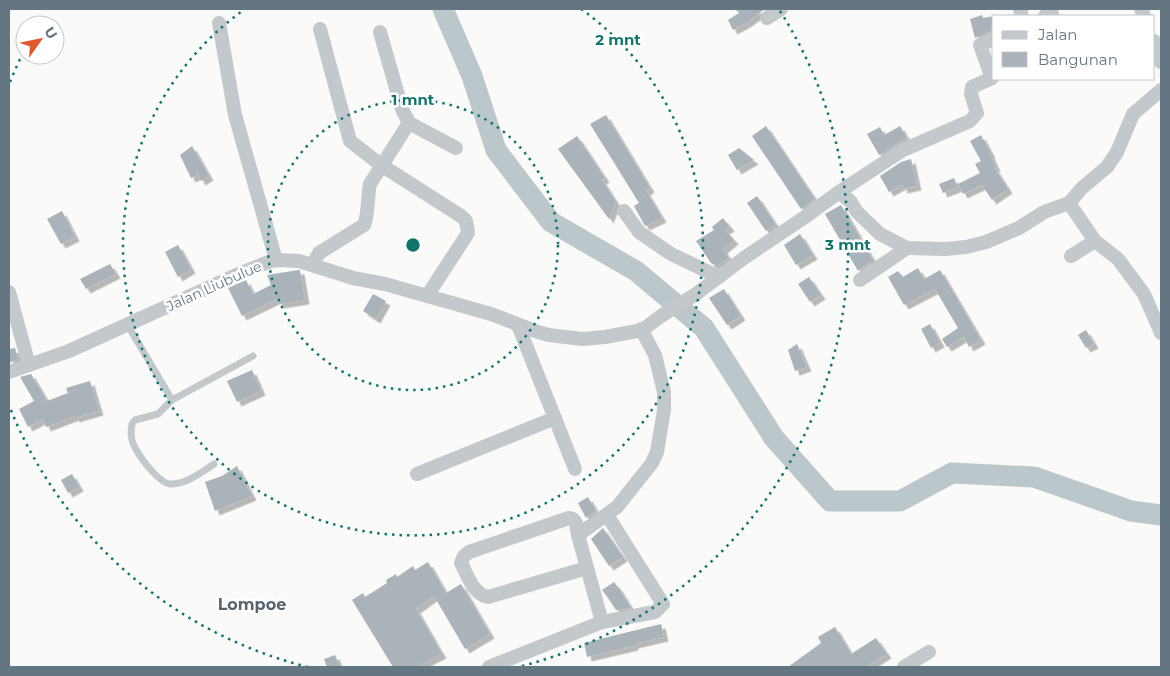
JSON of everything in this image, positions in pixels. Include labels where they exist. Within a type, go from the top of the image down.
[{"type":"street","points":[[767,18],[781,9]]},
{"type":"street","points":[[219,23],[235,115],[276,260]]},
{"type":"street","points":[[320,29],[350,141],[381,165],[466,221],[468,233],[427,296]]},
{"type":"street","points":[[380,32],[402,109],[409,123],[456,148]]},
{"type":"street","points":[[578,535],[617,507],[652,463],[657,452],[662,429],[664,401],[655,355],[641,329],[696,294],[744,258],[806,218],[839,192],[903,150],[970,121],[977,113],[971,94],[972,87],[992,78],[980,45],[992,40]]},
{"type":"street","points":[[1155,43],[1161,62]]},
{"type":"street","points":[[839,192],[852,202],[857,212],[880,234],[907,248],[946,249],[986,242],[1019,228],[1044,212],[1069,203],[1082,188],[1107,167],[1117,152],[1129,121],[1137,109],[1161,90]]},
{"type":"street","points":[[312,265],[319,253],[364,225],[367,220],[367,196],[370,184],[409,123]]},
{"type":"street","points":[[1069,203],[1095,241],[1118,259],[1135,281],[1144,294],[1161,333]]},
{"type":"street","points":[[624,211],[639,232],[672,254],[719,277]]},
{"type":"street","points":[[1071,256],[1095,241]]},
{"type":"street","points":[[860,280],[907,248]]},
{"type":"street","name":"Jalan Liubulue","points":[[9,372],[69,351],[241,273],[276,260],[299,261],[353,278],[385,284],[491,314],[518,326],[538,332],[582,339],[605,337],[641,329]]},
{"type":"street","points":[[9,292],[11,308],[29,365]]},
{"type":"street","points":[[518,326],[575,469]]},
{"type":"street","points":[[417,474],[555,418]]},
{"type":"street","points":[[489,667],[602,622],[655,612],[663,604],[606,515]]},
{"type":"street","points":[[587,568],[488,596],[481,596],[461,564],[464,556],[469,552],[569,518],[573,519],[576,523],[602,622]]},
{"type":"street","points":[[904,667],[929,652]]},
{"type":"lane","points":[[127,324],[172,400]]},
{"type":"lane","points":[[214,464],[187,480],[170,484],[160,480],[151,470],[132,440],[132,424],[135,420],[158,414],[172,400],[253,356]]},
{"type":"building","points":[[735,9],[765,9],[733,30],[728,20],[739,13]]},
{"type":"building","points":[[982,15],[983,18],[992,16],[992,31],[975,38],[970,19]]},
{"type":"building","points":[[606,115],[650,188],[646,191],[662,218],[645,226],[634,206],[639,203],[590,124]]},
{"type":"building","points":[[766,126],[815,199],[801,209],[752,136]]},
{"type":"building","points":[[900,126],[907,138],[879,155],[867,134],[880,127],[884,135]]},
{"type":"building","points":[[981,135],[991,154],[996,167],[994,167],[1008,189],[992,200],[982,185],[963,194],[958,184],[980,173],[975,164],[981,161],[970,141]]},
{"type":"building","points":[[577,136],[605,178],[602,180],[616,202],[609,219],[558,149]]},
{"type":"building","points":[[192,146],[209,176],[201,181],[198,175],[191,178],[180,155]]},
{"type":"building","points":[[739,148],[754,160],[737,170],[728,155]]},
{"type":"building","points":[[911,159],[917,186],[903,189],[902,185],[889,192],[880,176],[901,162]]},
{"type":"building","points":[[954,178],[958,187],[943,193],[939,184]]},
{"type":"building","points":[[757,196],[776,225],[766,231],[747,203]]},
{"type":"building","points":[[841,205],[873,260],[858,271],[825,214]]},
{"type":"building","points":[[62,211],[75,237],[61,244],[47,219]]},
{"type":"building","points":[[723,218],[730,227],[725,230],[734,240],[723,249],[729,258],[717,266],[711,263],[696,241],[714,230],[712,227]]},
{"type":"building","points":[[800,234],[813,255],[796,265],[784,245]]},
{"type":"building","points":[[178,245],[191,269],[178,277],[165,252]]},
{"type":"building","points":[[110,264],[116,274],[86,289],[80,279]]},
{"type":"building","points":[[918,268],[924,279],[940,270],[981,340],[969,347],[964,337],[947,347],[942,339],[958,328],[935,289],[904,305],[888,277],[898,271],[903,277]]},
{"type":"building","points":[[300,270],[305,300],[279,304],[277,299],[242,316],[228,288],[246,280],[253,294],[271,285],[267,275]]},
{"type":"building","points":[[809,277],[821,295],[810,302],[798,284]]},
{"type":"building","points":[[724,289],[741,316],[727,325],[709,298]]},
{"type":"building","points":[[373,294],[386,301],[376,319],[363,311]]},
{"type":"building","points":[[930,324],[940,343],[931,348],[921,329]]},
{"type":"building","points":[[1086,330],[1094,344],[1086,348],[1078,335]]},
{"type":"building","points":[[797,344],[807,367],[795,371],[788,350]]},
{"type":"building","points":[[15,348],[18,359],[9,363],[9,349]]},
{"type":"building","points":[[252,370],[261,391],[237,402],[227,381]]},
{"type":"building","points":[[31,374],[47,401],[68,393],[66,388],[90,381],[99,411],[75,418],[75,416],[46,427],[43,419],[28,427],[19,409],[34,401],[20,377]]},
{"type":"building","points":[[237,466],[252,496],[215,511],[205,482],[222,476]]},
{"type":"building","points":[[72,474],[79,487],[68,493],[61,480]]},
{"type":"building","points":[[588,497],[596,511],[586,518],[578,503]]},
{"type":"building","points":[[603,528],[623,557],[609,566],[591,539]]},
{"type":"building","points":[[428,562],[446,593],[461,584],[490,634],[465,649],[434,596],[416,609],[442,654],[416,667],[393,667],[352,600],[363,593],[365,597],[387,583],[386,580],[396,574],[397,577],[413,566],[415,570]]},
{"type":"building","points":[[614,582],[631,608],[616,610],[602,590]]},
{"type":"building","points":[[661,624],[664,637],[587,657],[584,643]]},
{"type":"building","points":[[835,627],[851,654],[876,638],[887,654],[866,667],[788,667],[821,643],[818,637]]},
{"type":"building","points":[[335,655],[340,667],[327,667],[324,659]]},
{"type":"waterway","points":[[443,9],[472,76],[496,150],[551,222],[636,271],[704,328],[774,438],[830,501],[900,501],[952,473],[1034,477],[1131,511],[1161,515]]},
{"type":"district","name":"Lompoe","points":[[252,604]]}]
